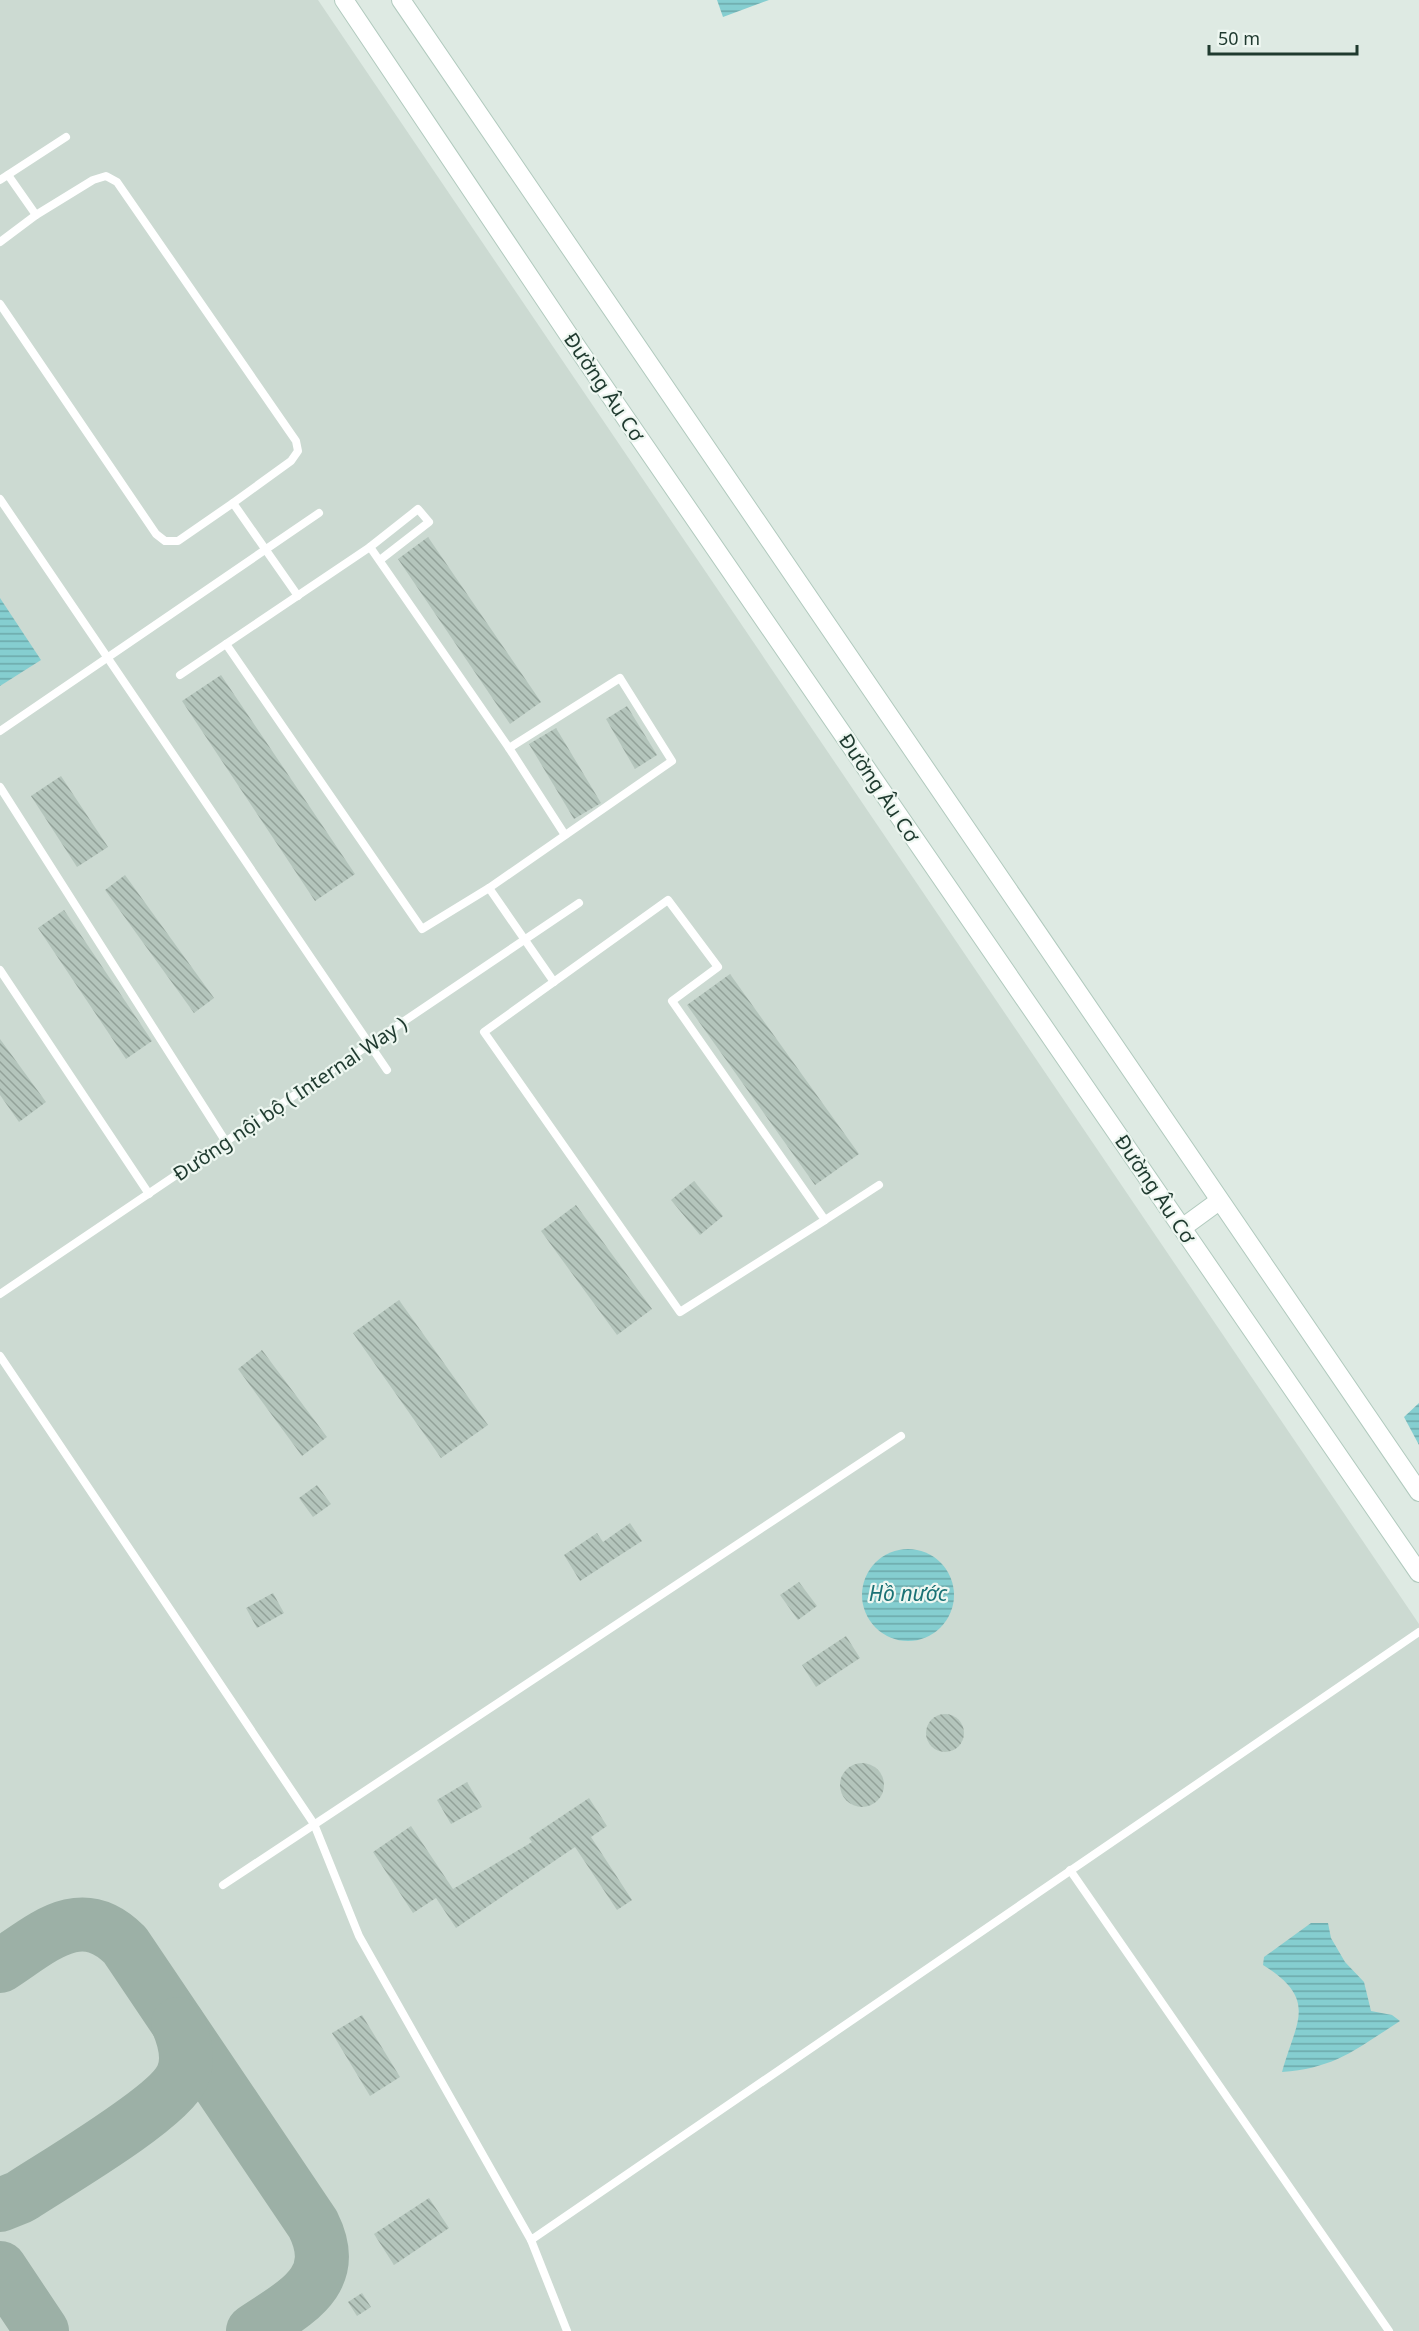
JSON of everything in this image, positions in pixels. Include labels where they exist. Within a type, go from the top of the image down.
[{"type":"street","name":"Đường Âu Cơ","points":[[344,0],[585,360],[1419,1573]]},
{"type":"street","points":[[401,0],[1419,1492]]},
{"type":"street","points":[[1182,1228],[1219,1201]]},
{"type":"lane","points":[[0,180],[66,137]]},
{"type":"lane","points":[[8,175],[36,215]]},
{"type":"lane","points":[[0,242],[36,215],[93,180],[106,176],[117,182],[296,441],[298,451],[291,461],[178,541],[165,542],[156,534],[0,304]]},
{"type":"lane","points":[[0,499],[387,1070]]},
{"type":"lane","points":[[233,503],[298,596]]},
{"type":"lane","points":[[180,675],[370,547],[417,509],[429,522],[380,560]]},
{"type":"lane","points":[[0,731],[319,513]]},
{"type":"lane","points":[[370,547],[509,748],[565,835]]},
{"type":"lane","points":[[226,644],[422,929],[489,888],[672,761],[620,678],[509,748]]},
{"type":"lane","points":[[0,788],[226,1142]]},
{"type":"lane","points":[[489,888],[554,982]]},
{"type":"lane","points":[[825,1220],[672,1001],[718,968],[668,900],[484,1032],[680,1312],[825,1220],[879,1185]]},
{"type":"lane","name":"Đường nội bộ ( Internal Way )","points":[[0,1294],[579,903]]},
{"type":"lane","points":[[0,970],[149,1194]]},
{"type":"lane","points":[[0,1356],[314,1824],[359,1936],[531,2240],[567,2331]]},
{"type":"lane","points":[[223,1885],[901,1436]]},
{"type":"lane","points":[[531,2240],[1419,1632]]},
{"type":"lane","points":[[1070,1870],[1389,2331]]},
{"type":"shaded area","points":[[0,0],[318,0],[1419,1624],[1419,2331],[0,2331]]},
{"type":"water","points":[[717,0],[769,0],[723,17]]},
{"type":"water","points":[[0,598],[41,660],[0,686]]},
{"type":"water","points":[[1419,1403],[1419,1445],[1404,1417]]},
{"type":"water","name":"Hồ nước","points":[[908,1549],[926,1553],[940,1563],[950,1577],[954,1595],[950,1613],[940,1627],[926,1637],[908,1641],[890,1637],[876,1627],[866,1613],[862,1595],[866,1577],[876,1563],[890,1553]]},
{"type":"water","points":[[1311,1923],[1328,1923],[1331,1938],[1345,1962],[1364,1982],[1371,2011],[1392,2015],[1400,2021],[1345,2056],[1317,2066],[1282,2072],[1299,2012],[1292,1989],[1263,1965],[1264,1957]]},
{"type":"building","points":[[428,537],[541,702],[510,724],[398,559]]},
{"type":"building","points":[[221,675],[355,874],[315,901],[182,701]]},
{"type":"building","points":[[627,706],[657,755],[635,769],[606,719]]},
{"type":"building","points":[[556,728],[601,803],[574,819],[529,744]]},
{"type":"building","points":[[61,776],[108,847],[77,867],[31,796]]},
{"type":"building","points":[[125,875],[214,998],[194,1013],[105,890]]},
{"type":"building","points":[[64,910],[152,1041],[126,1059],[38,928]]},
{"type":"building","points":[[730,974],[859,1154],[815,1185],[687,1005]]},
{"type":"building","points":[[0,1039],[46,1102],[19,1122],[0,1095]]},
{"type":"building","points":[[694,1181],[723,1216],[700,1235],[671,1200]]},
{"type":"building","points":[[576,1205],[652,1309],[617,1335],[541,1231]]},
{"type":"building","points":[[399,1300],[488,1425],[441,1458],[353,1333]]},
{"type":"building","points":[[262,1350],[327,1437],[302,1456],[238,1369]]},
{"type":"building","points":[[317,1485],[331,1504],[313,1517],[299,1498]]},
{"type":"building","points":[[630,1523],[642,1541],[580,1581],[564,1555],[597,1533],[603,1542]]},
{"type":"building","points":[[799,1582],[817,1606],[798,1620],[780,1595]]},
{"type":"building","points":[[273,1593],[284,1613],[257,1628],[246,1608]]},
{"type":"building","points":[[846,1636],[860,1658],[816,1687],[802,1665]]},
{"type":"building","points":[[945,1714],[958,1720],[964,1733],[958,1746],[945,1752],[932,1746],[926,1733],[932,1720]]},
{"type":"building","points":[[862,1763],[878,1769],[884,1785],[878,1801],[862,1807],[846,1801],[840,1785],[846,1769]]},
{"type":"building","points":[[467,1782],[482,1807],[451,1824],[437,1800]]},
{"type":"building","points":[[589,1798],[607,1826],[591,1837],[632,1900],[617,1910],[575,1847],[456,1928],[436,1898],[413,1913],[373,1852],[411,1826],[453,1889],[532,1842],[529,1838]]},
{"type":"building","points":[[362,2015],[400,2077],[370,2096],[332,2033]]},
{"type":"building","points":[[429,2198],[449,2228],[394,2265],[374,2234]]},
{"type":"building","points":[[362,2293],[371,2307],[357,2316],[348,2302]]},
{"type":"taxiway","points":[[0,1966],[61,1928],[77,1925],[92,1925],[108,1932],[125,1945],[313,2224],[320,2244],[322,2261],[318,2276],[309,2289],[284,2311],[253,2331]]},
{"type":"taxiway","points":[[0,2205],[20,2197],[108,2140],[155,2106],[172,2090],[182,2077],[186,2064],[184,2044],[178,2024]]},
{"type":"taxiway","points":[[0,2268],[42,2331]]}]
